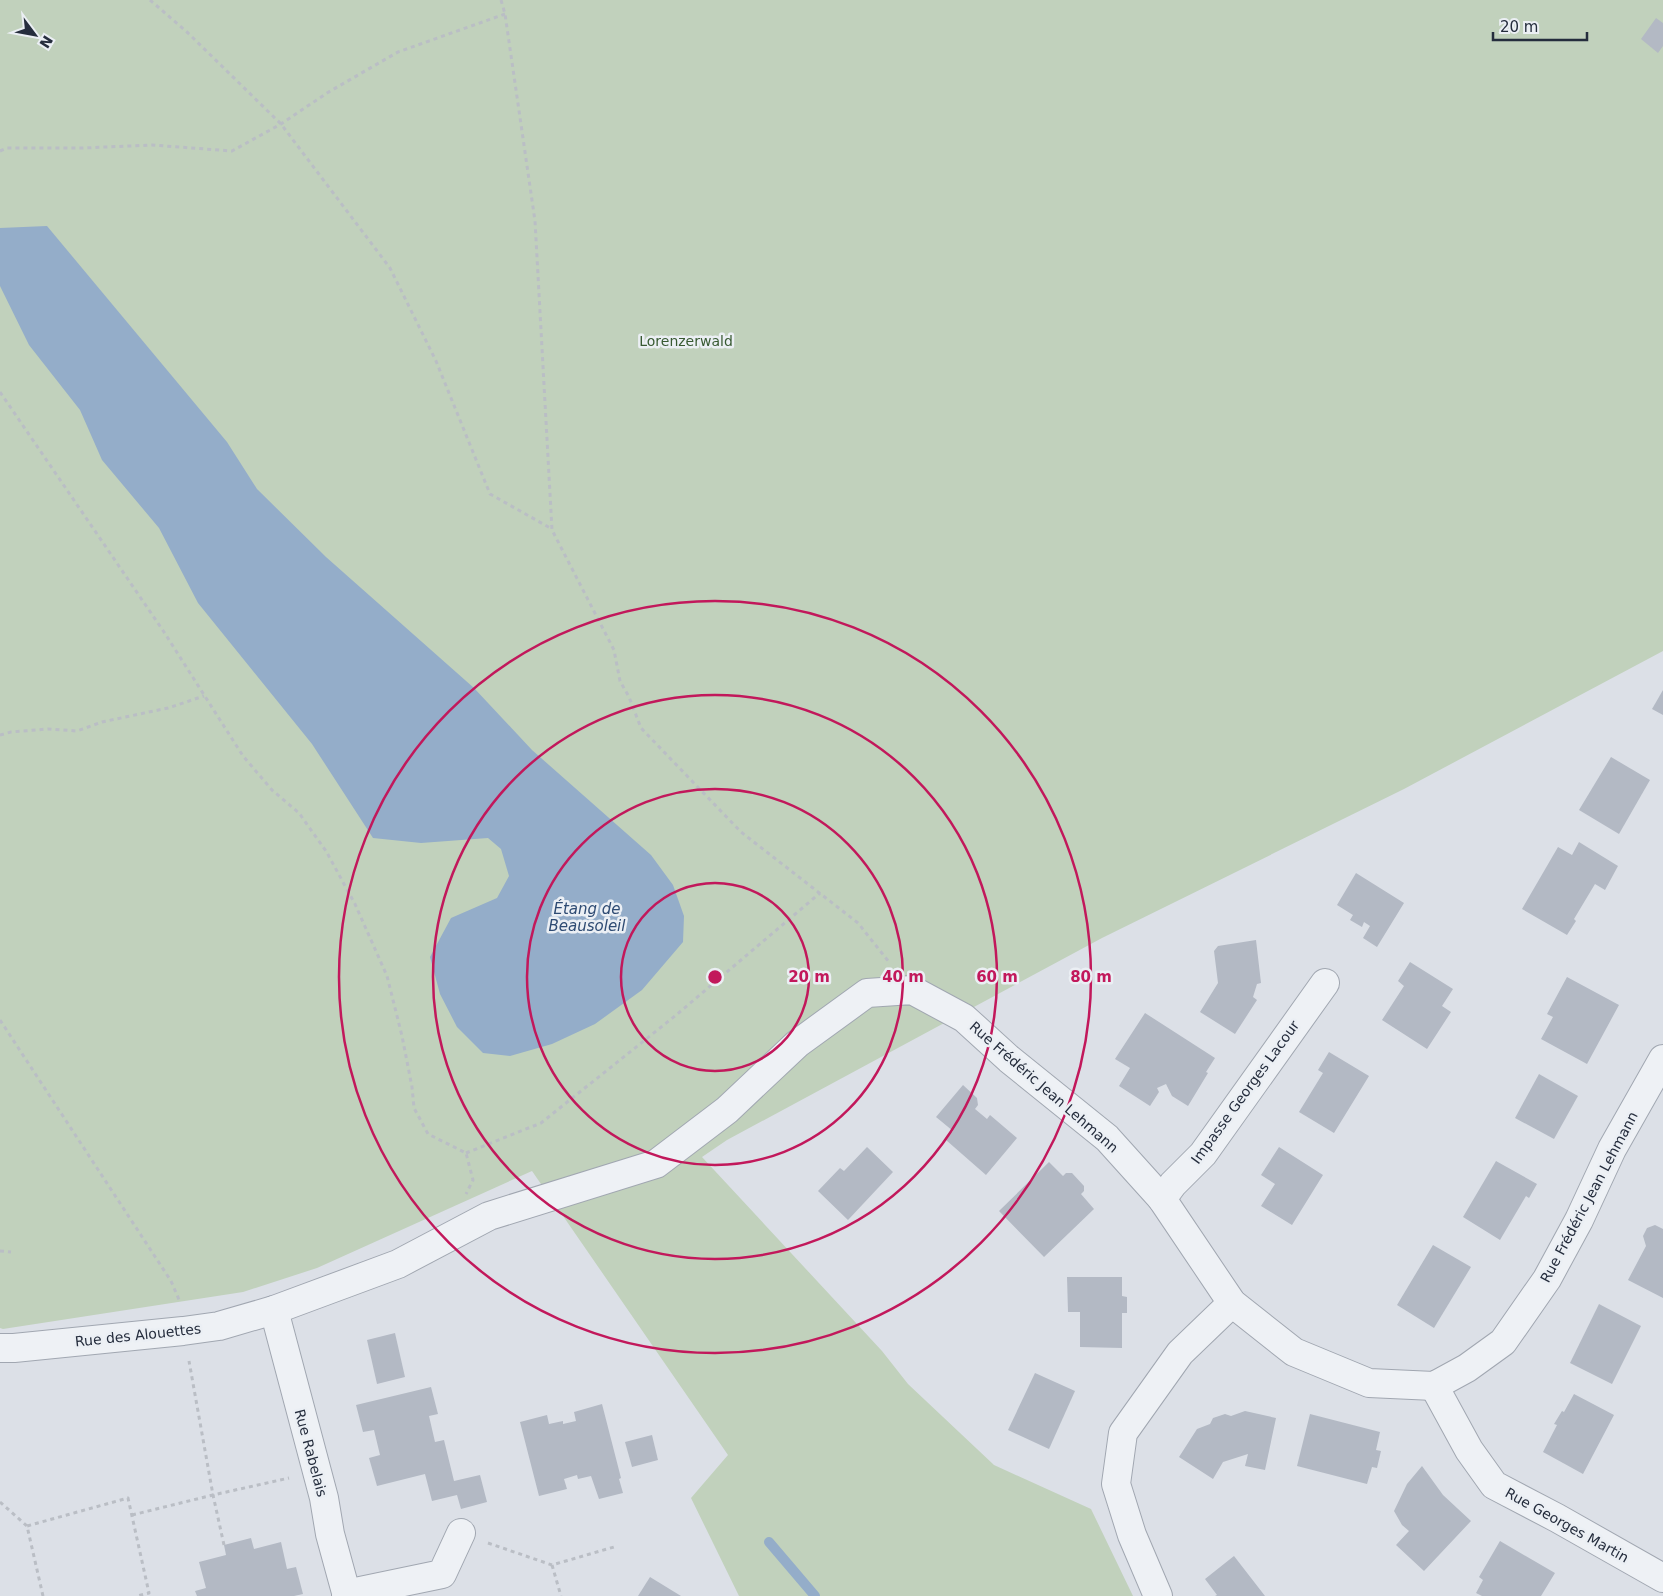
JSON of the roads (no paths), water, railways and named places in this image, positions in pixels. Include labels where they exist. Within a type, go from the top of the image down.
[{"type":"street","name":"Impasse Georges Lacour","points":[[1162,1199],[1173,1184],[1203,1154],[1324,983]]},
{"type":"street","name":"Rue Frédéric Jean Lehmann","points":[[274,1310],[398,1264],[489,1216],[656,1164],[727,1110],[797,1044],[867,993],[912,990],[964,1018],[1009,1058],[1108,1138],[1162,1199],[1232,1303],[1294,1352],[1369,1383],[1434,1386],[1467,1368],[1504,1342],[1547,1279],[1579,1220],[1612,1149],[1663,1059]]},
{"type":"street","points":[[1158,1596],[1132,1535],[1116,1484],[1123,1433],[1180,1353],[1232,1303]]},
{"type":"street","name":"Rue des Alouettes","points":[[0,1348],[219,1326],[274,1310]]},
{"type":"street","name":"Rue Rabelais","points":[[274,1310],[324,1498],[330,1534],[346,1595]]},
{"type":"street","name":"Rue Georges Martin","points":[[1434,1386],[1469,1450],[1494,1485],[1663,1578]]},
{"type":"street","points":[[346,1595],[442,1574],[461,1533]]},
{"type":"water","name":"Étang de Beausoleil","points":[[47,226],[227,442],[257,489],[326,557],[474,688],[532,750],[651,855],[673,885],[684,916],[683,942],[642,990],[595,1024],[552,1044],[510,1056],[483,1053],[457,1027],[440,994],[430,957],[451,918],[497,898],[509,876],[501,849],[488,838],[421,843],[373,838],[312,744],[198,603],[159,528],[102,460],[80,410],[29,345],[0,286],[0,228]]},
{"type":"waterway","points":[[769,1542],[815,1596]]},
{"type":"park label","name":"Lorenzerwald","points":[[686,341]]}]
